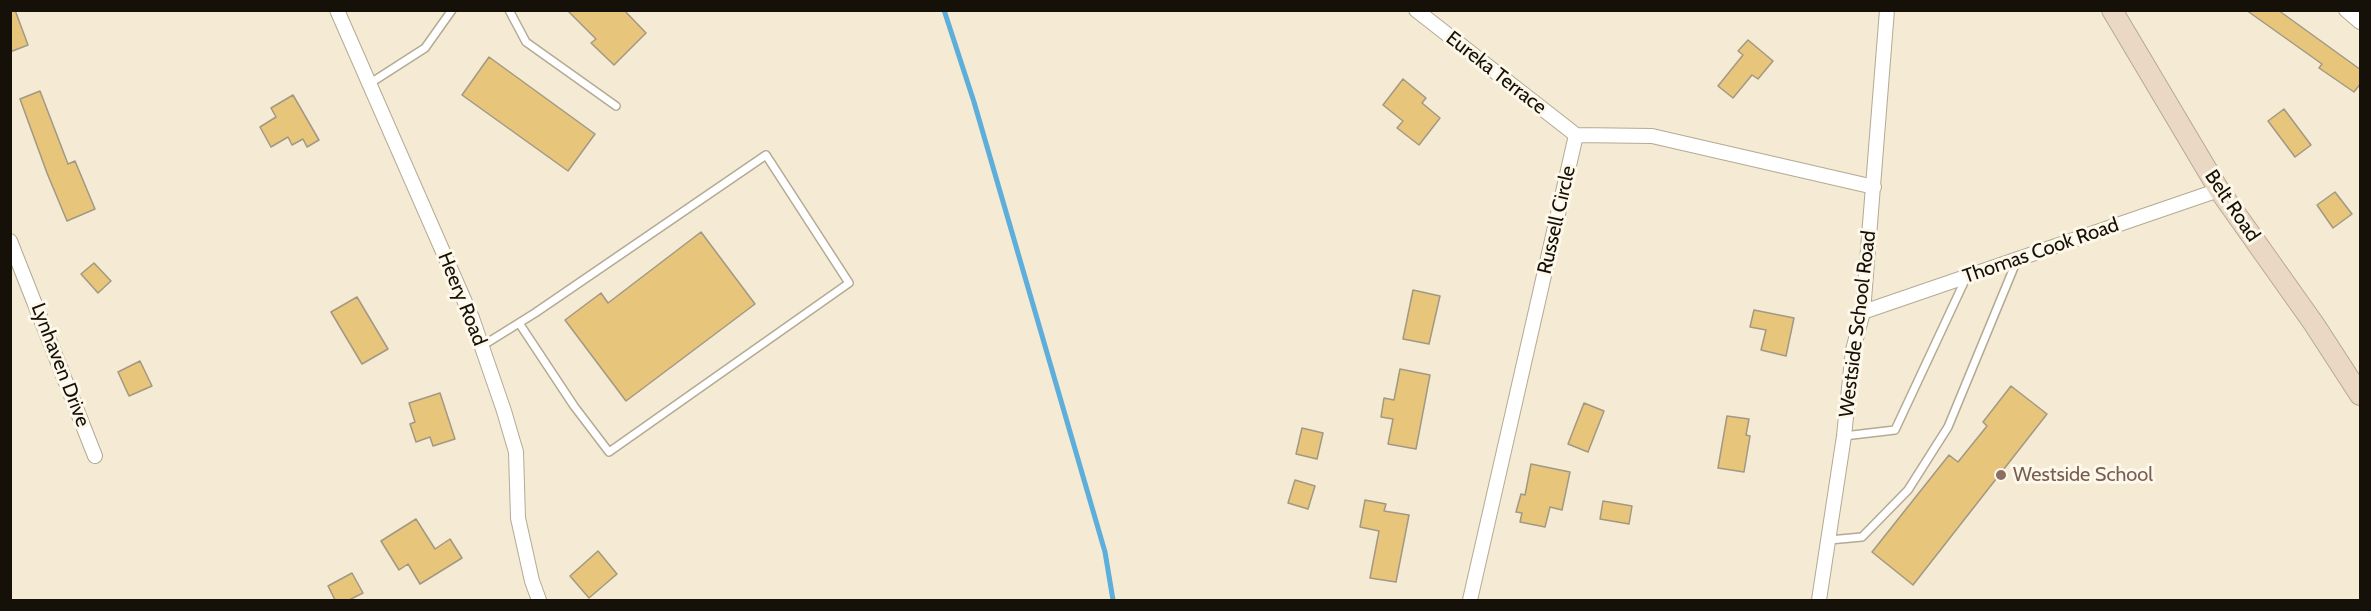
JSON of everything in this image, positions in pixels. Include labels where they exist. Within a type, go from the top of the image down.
[{"type":"street","name":"Heery Road","points":[[337,10],[472,318],[482,346],[516,452],[518,518],[532,581],[539,600]]},
{"type":"street","name":"Eureka Terrace","points":[[1416,10],[1576,135]]},
{"type":"street","name":"Westside School Road","points":[[1819,600],[1844,436],[1853,350],[1863,312],[1887,10]]},
{"type":"street","name":"Belt Road","points":[[2112,10],[2219,190],[2361,395]]},
{"type":"street","points":[[2346,10],[2361,22]]},
{"type":"street","points":[[1576,135],[1652,136],[1874,187]]},
{"type":"street","name":"Russell Circle","points":[[1470,600],[1576,135]]},
{"type":"street","name":"Thomas Cook Road","points":[[1863,312],[2219,190]]},
{"type":"street","name":"Lynhaven Drive","points":[[10,241],[95,456]]},
{"type":"lane","points":[[369,84],[425,48],[452,10]]},
{"type":"lane","points":[[509,10],[526,42],[616,106]]},
{"type":"lane","points":[[482,346],[766,155],[849,284],[609,452],[574,406],[519,322]]},
{"type":"lane","points":[[1829,540],[1862,537],[1908,490],[1948,427],[2018,259]]},
{"type":"lane","points":[[1844,436],[1895,430],[1967,276]]},
{"type":"building","points":[[10,10],[15,10],[28,45],[10,52]]},
{"type":"building","points":[[567,10],[624,10],[646,33],[614,65],[591,43],[596,39]]},
{"type":"building","points":[[2246,10],[2278,10],[2361,70],[2361,83],[2354,92],[2319,68],[2322,64]]},
{"type":"building","points":[[1748,40],[1773,61],[1758,79],[1752,75],[1733,98],[1718,86],[1743,55],[1738,51]]},
{"type":"building","points":[[489,57],[595,134],[568,171],[462,95]]},
{"type":"building","points":[[1403,79],[1426,98],[1422,103],[1440,118],[1419,145],[1397,128],[1403,121],[1383,105]]},
{"type":"building","points":[[40,91],[68,164],[75,161],[95,209],[67,221],[20,99]]},
{"type":"building","points":[[293,95],[319,140],[307,147],[303,139],[292,145],[288,137],[271,147],[260,127],[276,117],[271,108]]},
{"type":"building","points":[[2284,109],[2311,145],[2295,157],[2268,121]]},
{"type":"building","points":[[2335,192],[2352,214],[2333,228],[2317,205]]},
{"type":"building","points":[[701,232],[755,304],[626,401],[565,320],[601,293],[608,303]]},
{"type":"building","points":[[94,263],[111,281],[98,293],[81,274]]},
{"type":"building","points":[[1413,290],[1440,296],[1429,344],[1403,339]]},
{"type":"building","points":[[357,297],[388,349],[362,364],[331,312]]},
{"type":"building","points":[[1754,310],[1794,318],[1786,356],[1761,350],[1766,330],[1750,327]]},
{"type":"building","points":[[140,361],[152,386],[129,396],[118,372]]},
{"type":"building","points":[[1400,369],[1430,375],[1416,449],[1388,444],[1393,419],[1381,417],[1384,398],[1394,400]]},
{"type":"building","points":[[2011,386],[2047,414],[1913,585],[1872,552],[1949,455],[1958,462],[1987,426],[1983,422]]},
{"type":"building","points":[[440,393],[455,439],[433,446],[430,437],[416,442],[410,424],[415,422],[409,403]]},
{"type":"building","points":[[1584,403],[1604,411],[1588,452],[1568,444]]},
{"type":"building","points":[[1727,416],[1749,419],[1746,435],[1750,436],[1744,472],[1718,468]]},
{"type":"building","points":[[1302,428],[1323,433],[1317,459],[1296,454]]},
{"type":"building","points":[[1531,464],[1570,472],[1562,510],[1550,507],[1545,527],[1520,522],[1522,513],[1516,512],[1521,494],[1525,495]]},
{"type":"building","points":[[1295,480],[1315,486],[1308,509],[1288,503]]},
{"type":"building","points":[[1365,500],[1386,504],[1384,511],[1409,515],[1396,582],[1370,578],[1379,531],[1360,527]]},
{"type":"building","points":[[1603,501],[1632,506],[1629,524],[1600,519]]},
{"type":"building","points":[[416,519],[435,549],[450,539],[462,558],[420,584],[408,564],[399,570],[381,541]]},
{"type":"building","points":[[598,551],[617,574],[589,598],[570,576]]},
{"type":"building","points":[[352,573],[363,593],[349,600],[335,600],[328,586]]},
{"type":"waterway","points":[[944,10],[974,102],[1105,552],[1113,600]]},
{"type":"place","name":"Westside School","points":[[2001,475]]}]
